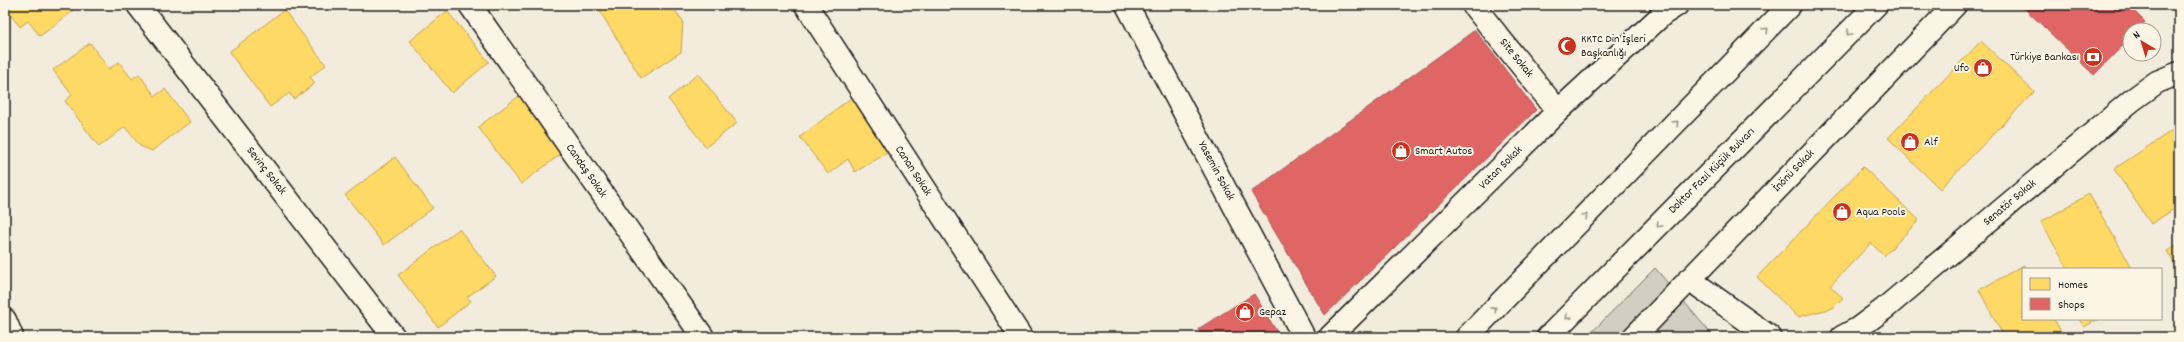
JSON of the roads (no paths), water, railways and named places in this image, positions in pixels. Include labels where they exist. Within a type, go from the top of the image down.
[{"type":"main road","name":"Sevinç Sokak","points":[[138,5],[394,337]]},
{"type":"main road","name":"Candaş Sokak","points":[[470,5],[703,337]]},
{"type":"main road","name":"Canan Sokak","points":[[806,5],[1021,337]]},
{"type":"main road","name":"Yasemin Sokak","points":[[1127,5],[1304,337]]},
{"type":"main road","name":"Site Sokak","points":[[1473,5],[1558,111]]},
{"type":"main road","name":"Vatan Sokak","points":[[1330,337],[1558,111],[1662,14],[1677,5]]},
{"type":"main road","points":[[1467,337],[1790,5]]},
{"type":"main road","name":"Doktor Fazıl Küçük Bulvarı","points":[[1548,337],[1876,5]]},
{"type":"main road","name":"İnönü Sokak","points":[[1634,337],[1955,5]]},
{"type":"main road","name":"Senatör Sokak","points":[[1842,337],[1857,329],[1884,309],[2131,100],[2157,82],[2179,73]]},
{"type":"main road","points":[[1689,279],[1770,337]]},
{"type":"main road","points":[[5,320],[12,337]]},
{"type":"place","name":"KKTC Din İşleri Başkanlığı","points":[[1567,46]]},
{"type":"place","name":"Türkiye Bankası","points":[[2093,57]]},
{"type":"place","name":"Ufo","points":[[1983,68]]},
{"type":"place","name":"Alf","points":[[1910,142]]},
{"type":"place","name":"Smart Autos","points":[[1401,151]]},
{"type":"place","name":"Aqua Pools","points":[[1842,212]]},
{"type":"place","name":"Gepaz","points":[[1245,312]]}]
